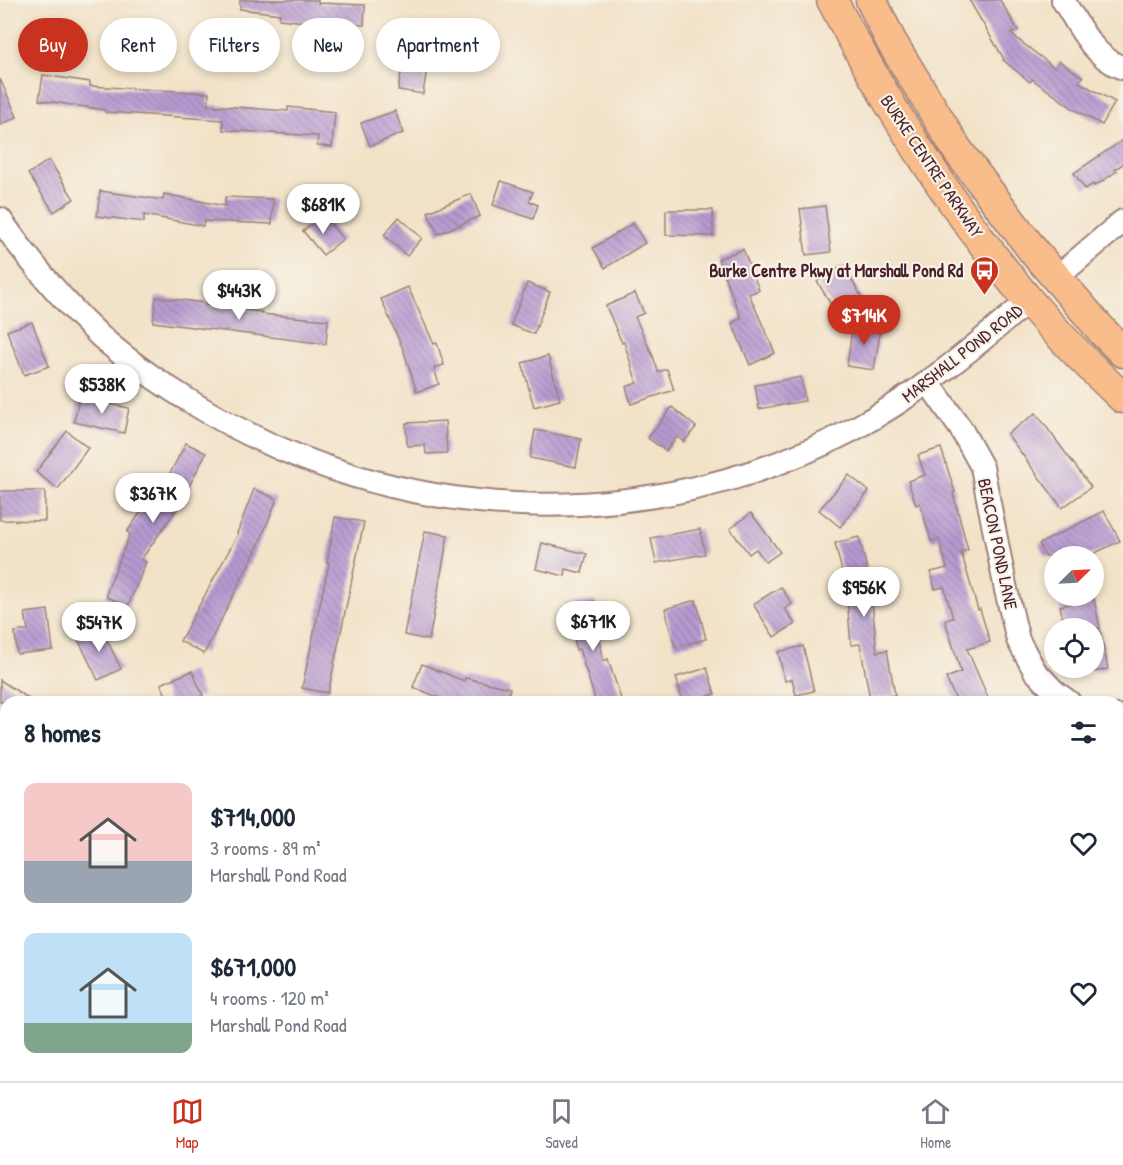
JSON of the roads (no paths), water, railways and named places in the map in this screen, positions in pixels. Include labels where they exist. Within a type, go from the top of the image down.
[{"type":"main road","name":"BURKE CENTRE PARKWAY","points":[[832,0],[866,64],[919,152],[974,230],[1029,300],[1123,398]]},
{"type":"main road","name":"BURKE CENTRE PARKWAY","points":[[870,0],[891,40],[958,151],[1056,278],[1123,352]]},
{"type":"main road","points":[[1029,300],[1056,278]]},
{"type":"street","points":[[1063,0],[1096,50],[1123,68]]},
{"type":"street","name":"MARSHALL POND ROAD","points":[[0,219],[22,251],[101,337],[177,394],[215,417],[281,450],[355,477],[404,490],[459,500],[537,505],[602,504],[675,492],[745,474],[810,450],[882,413],[963,357],[1029,300]]},
{"type":"street","points":[[1056,278],[1123,221]]},
{"type":"street","name":"BEACON POND LANE","points":[[928,382],[961,429],[982,467],[1018,640],[1035,671],[1061,696]]},
{"type":"place","name":"Burke Centre Pkwy at Marshall Pond Rd","points":[[984,296]]}]
